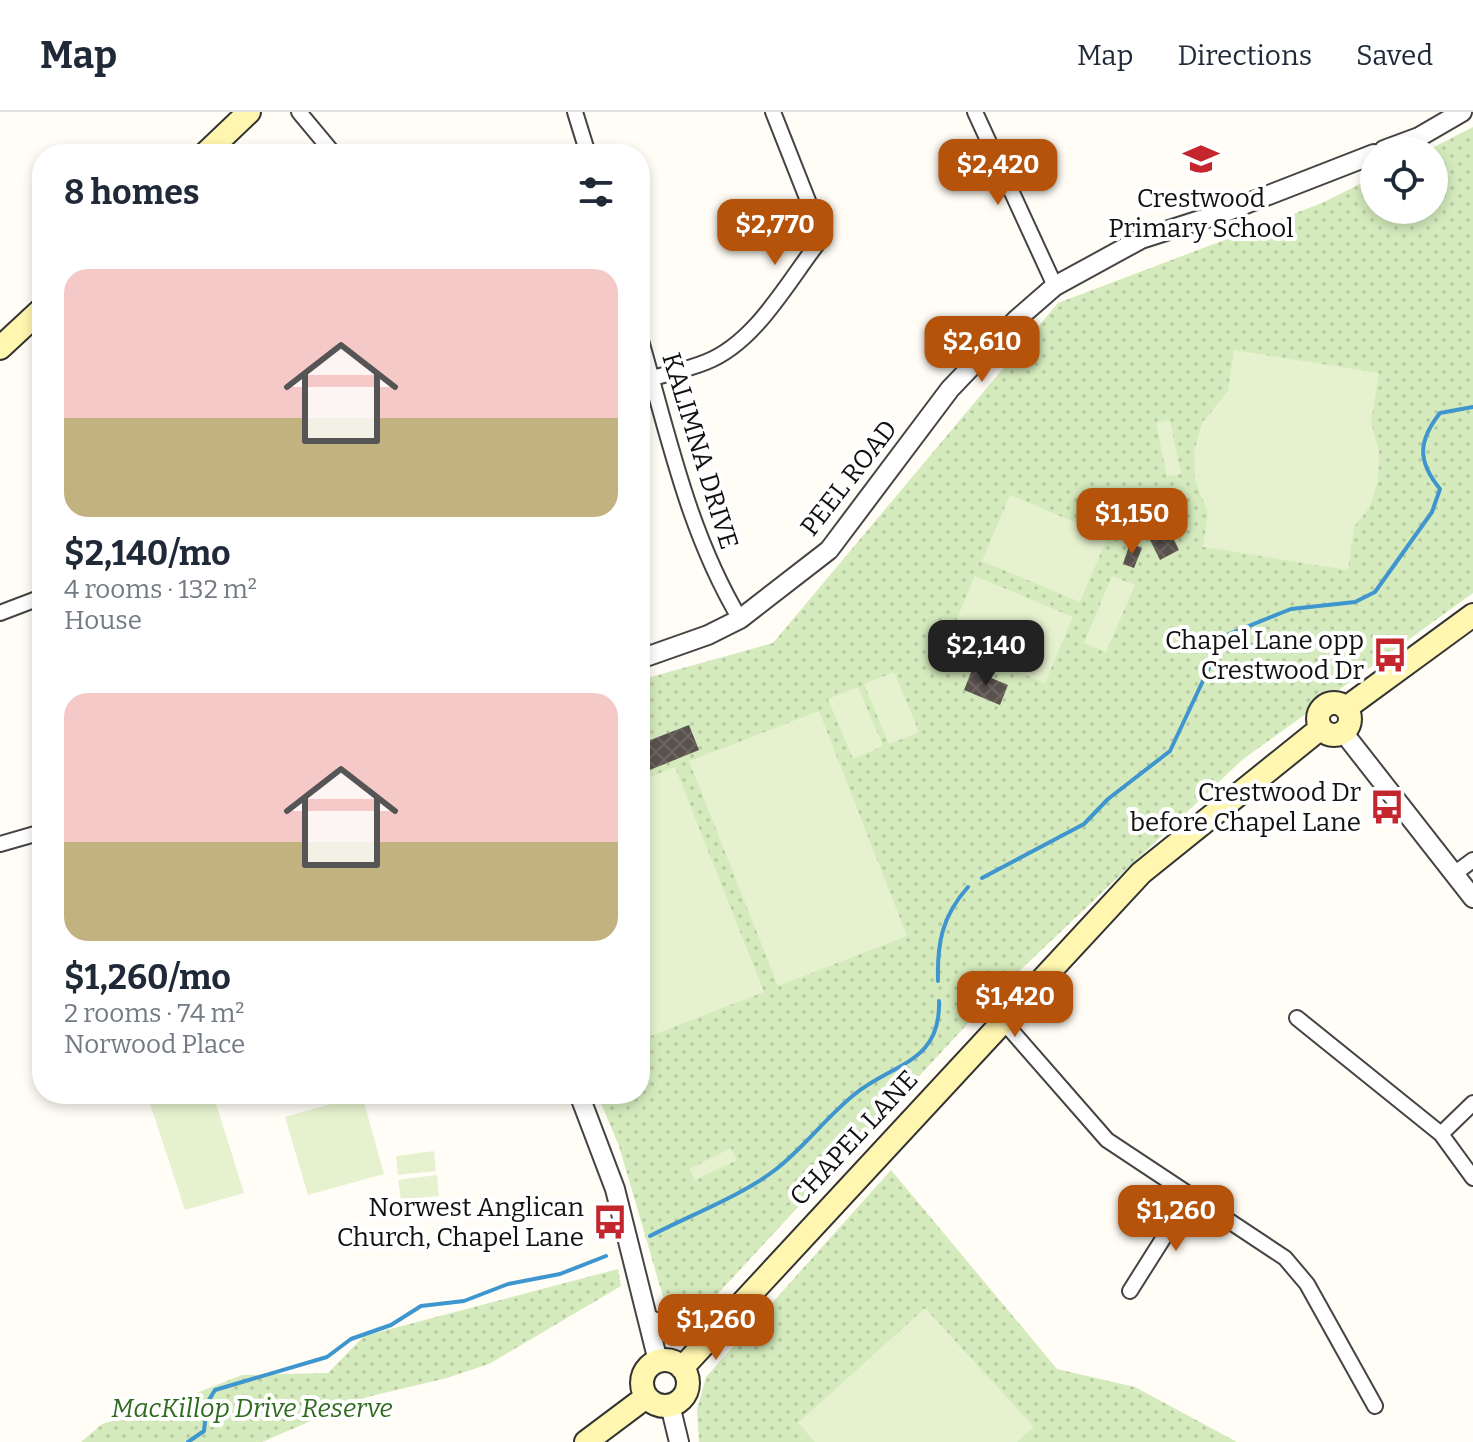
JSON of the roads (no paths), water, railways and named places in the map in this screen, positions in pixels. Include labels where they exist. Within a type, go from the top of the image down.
[{"type":"main road","points":[[215,144],[249,112]]},
{"type":"main road","points":[[0,348],[32,318]]},
{"type":"main road","name":"CHAPEL LANE","points":[[682,1368],[1141,873],[1332,730],[1318,718],[1324,706],[1334,703],[1346,708],[1473,615]]},
{"type":"main road","points":[[658,1361],[671,1361],[682,1368],[687,1390],[670,1405],[660,1405],[646,1397],[643,1374],[658,1361]]},
{"type":"main road","points":[[586,1442],[646,1397]]},
{"type":"street","points":[[299,112],[326,144]]},
{"type":"street","points":[[575,112],[585,144]]},
{"type":"street","points":[[652,378],[708,362],[729,350],[747,333],[818,243],[818,226],[773,112]]},
{"type":"street","points":[[975,112],[1055,286]]},
{"type":"street","points":[[1421,136],[1462,112]]},
{"type":"street","name":"PEEL ROAD","points":[[650,655],[708,635],[740,619],[829,550],[950,389],[1007,329],[1055,286],[1141,239],[1225,212],[1360,159]]},
{"type":"street","name":"KALIMNA DRIVE","points":[[650,371],[697,531],[717,581],[740,619]]},
{"type":"street","points":[[0,613],[32,601]]},
{"type":"street","points":[[1332,730],[1473,898]]},
{"type":"street","points":[[0,844],[32,835]]},
{"type":"street","points":[[1454,874],[1473,860]]},
{"type":"street","points":[[1297,1018],[1441,1134],[1473,1178]]},
{"type":"street","points":[[1002,1020],[1107,1140],[1285,1258],[1307,1284],[1375,1406]]},
{"type":"street","points":[[1441,1134],[1473,1103]]},
{"type":"street","points":[[583,1104],[615,1189],[658,1361]]},
{"type":"street","points":[[1130,1291],[1190,1196]]},
{"type":"street","points":[[649,1319],[674,1331],[688,1333],[716,1328]]},
{"type":"street","points":[[670,1405],[679,1442]]},
{"type":"waterway","points":[[982,878],[1084,824],[1108,799],[1170,751],[1224,636],[1291,609],[1355,602],[1375,592],[1432,512],[1440,489],[1424,460],[1427,433],[1440,413],[1473,407]]},
{"type":"waterway","points":[[938,981],[943,931],[952,909],[968,887]]},
{"type":"waterway","points":[[650,1236],[761,1179],[786,1161],[855,1094],[912,1059],[932,1037],[938,1022],[939,1001]]},
{"type":"waterway","points":[[188,1442],[204,1431],[207,1403],[215,1390],[327,1357],[351,1339],[391,1325],[421,1306],[464,1301],[508,1284],[560,1274],[606,1256]]},
{"type":"place","name":"Crestwood Primary School","points":[[1201,159]]},
{"type":"place","name":"Chapel Lane opp Crestwood Dr","points":[[1390,655]]},
{"type":"place","name":"Crestwood Dr before Chapel Lane","points":[[1387,807]]},
{"type":"place","name":"Norwest Anglican Church, Chapel Lane","points":[[610,1222]]},
{"type":"park label","name":"MacKillop Drive Reserve","points":[[252,1408]]}]
